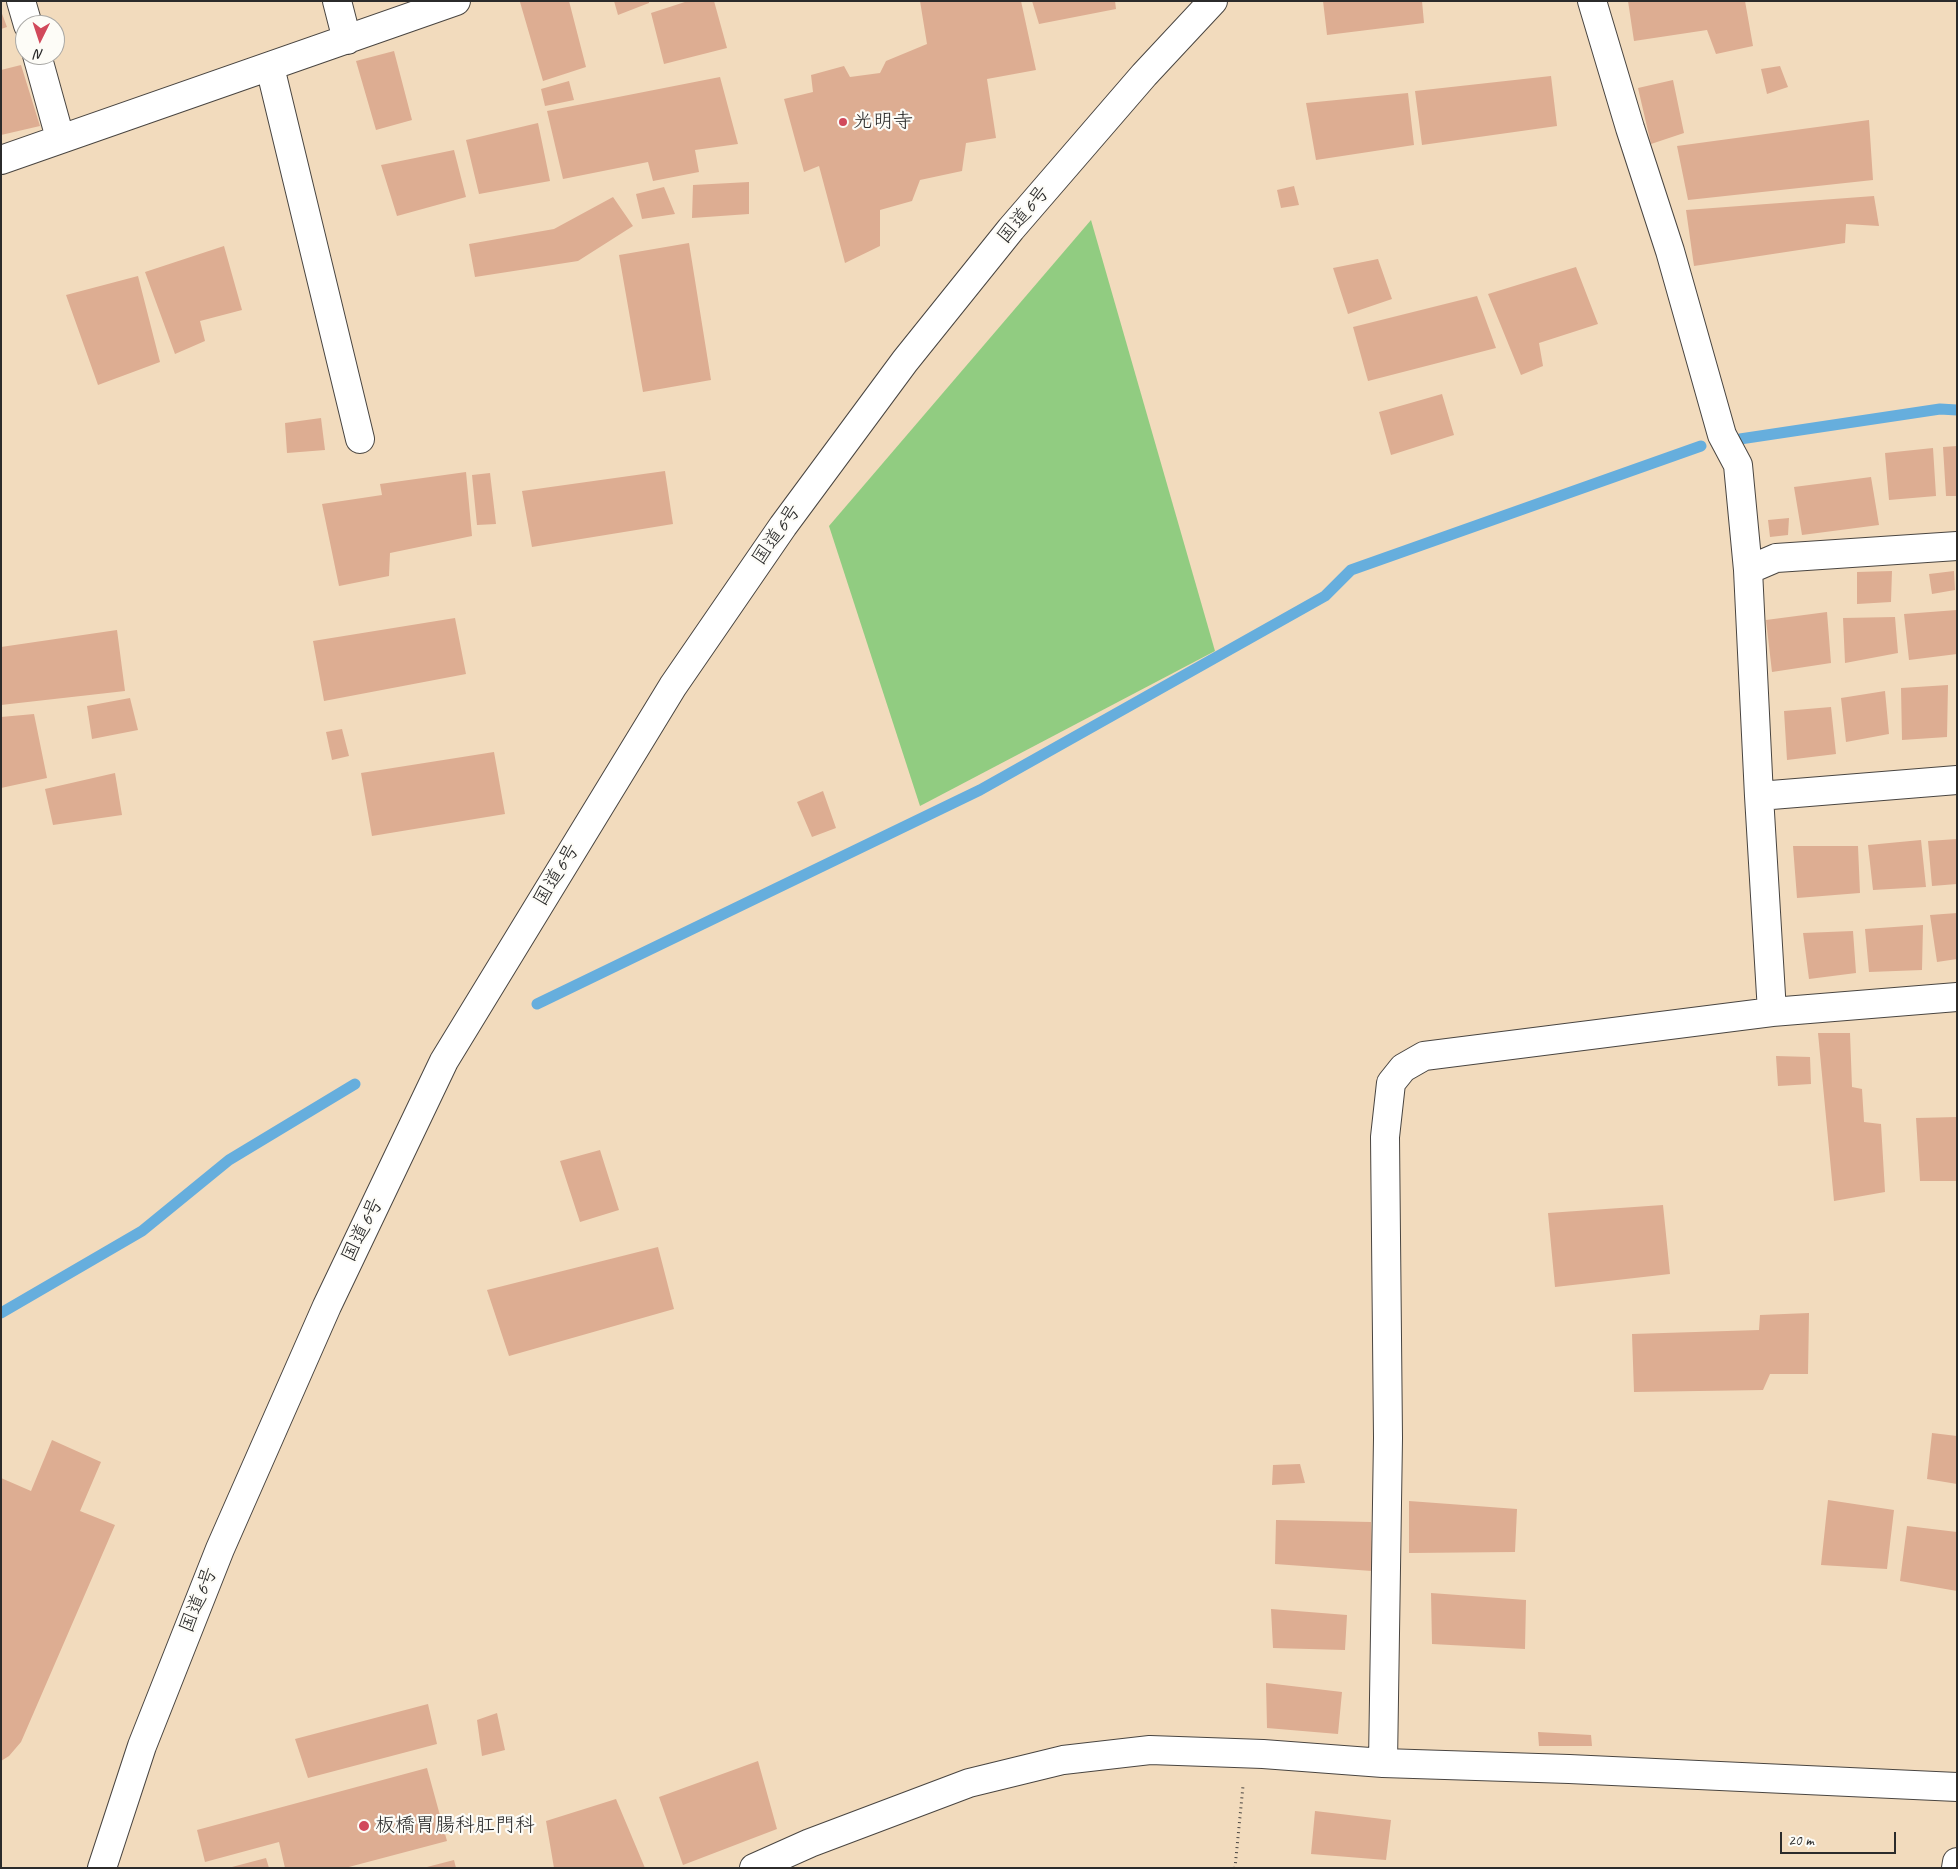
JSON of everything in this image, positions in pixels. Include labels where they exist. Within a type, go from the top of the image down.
[{"type":"main road","points":[[21,1],[25,15]]},
{"type":"main road","points":[[337,1],[347,40]]},
{"type":"main road","name":"国道6号","points":[[102,1868],[142,1746],[220,1549],[326,1306],[449,1053],[673,686],[783,526],[905,361],[1011,229],[1144,76],[1213,1]]},
{"type":"main road","points":[[1592,1],[1630,128],[1670,251],[1722,435],[1738,464],[1748,570],[1772,1012]]},
{"type":"main road","points":[[1,160],[451,2]]},
{"type":"main road","points":[[40,65],[60,138]]},
{"type":"main road","points":[[270,67],[360,439]]},
{"type":"main road","points":[[1748,570],[1776,558],[1957,546]]},
{"type":"main road","points":[[1759,796],[1957,780]]},
{"type":"main road","points":[[1383,1763],[1388,1438],[1385,1137],[1386,1108],[1391,1083],[1403,1068],[1424,1056],[1772,1012],[1957,997]]},
{"type":"main road","points":[[754,1868],[810,1843],[969,1783],[1063,1760],[1150,1750],[1383,1763],[1569,1768],[1957,1787]]},
{"type":"main road","points":[[1956,1868],[1957,1862]]},
{"type":"path","points":[[1234,1868],[1247,1754]]},
{"type":"green space","points":[[1091,220],[1215,651],[920,806],[829,526]]},
{"type":"building","points":[[569,1],[586,67],[543,81],[520,2]]},
{"type":"building","points":[[614,1],[649,1],[649,3],[618,15]]},
{"type":"building","points":[[688,1],[714,1],[727,48],[664,64],[651,13]]},
{"type":"building","points":[[920,1],[1021,1],[1036,70],[987,79],[996,138],[966,143],[962,171],[920,180],[912,201],[880,210],[880,246],[845,263],[819,166],[804,172],[784,99],[813,92],[811,75],[844,66],[850,77],[880,73],[886,61],[927,44]]},
{"type":"building","points":[[1032,1],[1115,1],[1116,9],[1039,24]]},
{"type":"building","points":[[1323,1],[1422,1],[1424,23],[1327,35]]},
{"type":"building","points":[[1628,1],[1745,1],[1753,46],[1716,54],[1707,30],[1634,41]]},
{"type":"building","points":[[1,11],[7,27],[1,29]]},
{"type":"building","points":[[394,51],[412,120],[376,130],[356,61]]},
{"type":"building","points":[[21,65],[40,126],[1,135],[1,70]]},
{"type":"building","points":[[1780,66],[1788,87],[1767,94],[1761,69]]},
{"type":"building","points":[[1551,76],[1557,126],[1422,145],[1415,91]]},
{"type":"building","points":[[720,77],[738,144],[695,150],[699,172],[653,181],[648,162],[563,179],[547,111]]},
{"type":"building","points":[[1673,80],[1684,133],[1651,144],[1638,88]]},
{"type":"building","points":[[569,81],[574,100],[545,106],[541,89]]},
{"type":"building","points":[[1408,93],[1414,145],[1316,160],[1306,103]]},
{"type":"building","points":[[1869,120],[1873,180],[1688,200],[1677,146]]},
{"type":"building","points":[[538,123],[550,181],[479,194],[466,140]]},
{"type":"building","points":[[454,150],[466,197],[397,216],[381,165]]},
{"type":"building","points":[[749,182],[749,214],[692,218],[693,185]]},
{"type":"building","points":[[1294,186],[1299,205],[1281,208],[1277,190]]},
{"type":"building","points":[[664,187],[675,214],[642,219],[636,194]]},
{"type":"building","points":[[1874,196],[1879,226],[1846,224],[1845,243],[1694,266],[1686,210]]},
{"type":"building","points":[[613,197],[633,226],[578,261],[475,277],[469,244],[554,229]]},
{"type":"building","points":[[689,243],[711,380],[643,392],[619,255]]},
{"type":"building","points":[[224,246],[242,310],[200,321],[205,341],[175,354],[145,272]]},
{"type":"building","points":[[1378,259],[1392,299],[1348,314],[1333,268]]},
{"type":"building","points":[[1576,267],[1598,324],[1539,343],[1543,366],[1521,375],[1488,294]]},
{"type":"building","points":[[138,276],[160,362],[98,385],[66,295]]},
{"type":"building","points":[[1477,296],[1496,348],[1368,381],[1353,327]]},
{"type":"building","points":[[1442,394],[1454,435],[1391,455],[1379,412]]},
{"type":"building","points":[[321,418],[325,450],[287,453],[285,423]]},
{"type":"building","points":[[1957,446],[1957,496],[1946,496],[1943,447]]},
{"type":"building","points":[[1933,448],[1936,496],[1889,500],[1885,453]]},
{"type":"building","points":[[665,471],[673,524],[532,547],[522,491]]},
{"type":"building","points":[[466,472],[472,536],[390,553],[389,576],[339,586],[322,504],[382,495],[380,484]]},
{"type":"building","points":[[490,473],[496,524],[477,525],[472,475]]},
{"type":"building","points":[[1871,477],[1879,525],[1802,535],[1794,487]]},
{"type":"building","points":[[1789,518],[1788,535],[1770,537],[1768,520]]},
{"type":"building","points":[[1892,571],[1891,602],[1857,604],[1857,572]]},
{"type":"building","points":[[1954,571],[1955,590],[1932,594],[1929,574]]},
{"type":"building","points":[[1957,610],[1957,654],[1909,660],[1904,614]]},
{"type":"building","points":[[1827,612],[1831,663],[1772,672],[1766,620]]},
{"type":"building","points":[[1895,617],[1898,653],[1845,663],[1843,618]]},
{"type":"building","points":[[455,618],[466,674],[324,701],[313,641]]},
{"type":"building","points":[[117,630],[125,691],[1,705],[1,647]]},
{"type":"building","points":[[1948,685],[1947,737],[1902,740],[1901,688]]},
{"type":"building","points":[[1885,691],[1889,734],[1846,742],[1841,698]]},
{"type":"building","points":[[130,698],[138,730],[92,739],[87,706]]},
{"type":"building","points":[[1831,707],[1836,754],[1787,760],[1784,711]]},
{"type":"building","points":[[34,714],[47,778],[1,788],[1,717]]},
{"type":"building","points":[[342,729],[349,756],[332,760],[326,732]]},
{"type":"building","points":[[494,752],[505,814],[372,836],[361,773]]},
{"type":"building","points":[[115,773],[122,815],[53,825],[45,789]]},
{"type":"building","points":[[823,791],[836,828],[812,837],[797,802]]},
{"type":"building","points":[[1957,839],[1957,884],[1932,886],[1928,841]]},
{"type":"building","points":[[1921,840],[1926,887],[1873,890],[1868,845]]},
{"type":"building","points":[[1793,846],[1858,846],[1860,893],[1797,898]]},
{"type":"building","points":[[1957,913],[1957,959],[1937,962],[1930,915]]},
{"type":"building","points":[[1923,925],[1922,970],[1869,972],[1865,929]]},
{"type":"building","points":[[1853,931],[1856,973],[1809,979],[1803,933]]},
{"type":"building","points":[[1818,1033],[1850,1033],[1852,1087],[1862,1089],[1864,1122],[1881,1124],[1885,1192],[1834,1201]]},
{"type":"building","points":[[1776,1056],[1810,1057],[1811,1084],[1778,1086]]},
{"type":"building","points":[[1957,1117],[1957,1181],[1920,1181],[1916,1118]]},
{"type":"building","points":[[600,1150],[619,1210],[580,1222],[560,1161]]},
{"type":"building","points":[[1663,1205],[1670,1274],[1555,1287],[1548,1213]]},
{"type":"building","points":[[658,1247],[674,1309],[509,1356],[487,1290]]},
{"type":"building","points":[[1809,1313],[1808,1374],[1770,1374],[1763,1390],[1634,1392],[1632,1334],[1759,1330],[1760,1315]]},
{"type":"building","points":[[1932,1433],[1957,1436],[1957,1484],[1927,1479]]},
{"type":"building","points":[[52,1440],[101,1462],[80,1511],[115,1525],[21,1742],[9,1756],[1,1761],[1,1478],[31,1491]]},
{"type":"building","points":[[1300,1464],[1305,1483],[1272,1485],[1273,1465]]},
{"type":"building","points":[[1828,1500],[1894,1510],[1887,1569],[1821,1565]]},
{"type":"building","points":[[1409,1501],[1517,1509],[1515,1552],[1409,1553]]},
{"type":"building","points":[[1276,1520],[1371,1522],[1372,1571],[1275,1564]]},
{"type":"building","points":[[1907,1526],[1957,1532],[1957,1591],[1900,1581]]},
{"type":"building","points":[[1431,1593],[1526,1600],[1525,1649],[1432,1644]]},
{"type":"building","points":[[1271,1609],[1347,1615],[1345,1650],[1273,1648]]},
{"type":"building","points":[[1266,1683],[1342,1692],[1338,1734],[1267,1728]]},
{"type":"building","points":[[428,1704],[437,1744],[308,1778],[295,1739]]},
{"type":"building","points":[[497,1713],[505,1750],[482,1756],[477,1720]]},
{"type":"building","points":[[1538,1732],[1591,1735],[1592,1746],[1539,1746]]},
{"type":"building","points":[[758,1761],[777,1829],[683,1865],[659,1797]]},
{"type":"building","points":[[427,1768],[447,1841],[345,1868],[285,1868],[279,1842],[205,1862],[197,1830]]},
{"type":"building","points":[[616,1799],[645,1868],[554,1868],[546,1821]]},
{"type":"building","points":[[1315,1811],[1391,1820],[1386,1860],[1311,1854]]},
{"type":"building","points":[[266,1858],[269,1868],[232,1868],[232,1867]]},
{"type":"building","points":[[454,1860],[456,1868],[427,1868],[427,1867]]},
{"type":"waterway","points":[[1740,439],[1940,409],[1957,410]]},
{"type":"waterway","points":[[537,1004],[980,790],[1325,596],[1351,570],[1701,446]]},
{"type":"waterway","points":[[1,1313],[142,1231],[229,1160],[355,1084]]},
{"type":"place","name":"光明寺","points":[[843,122]]},
{"type":"place","name":"板橋胃腸科肛門科","points":[[364,1826]]}]
